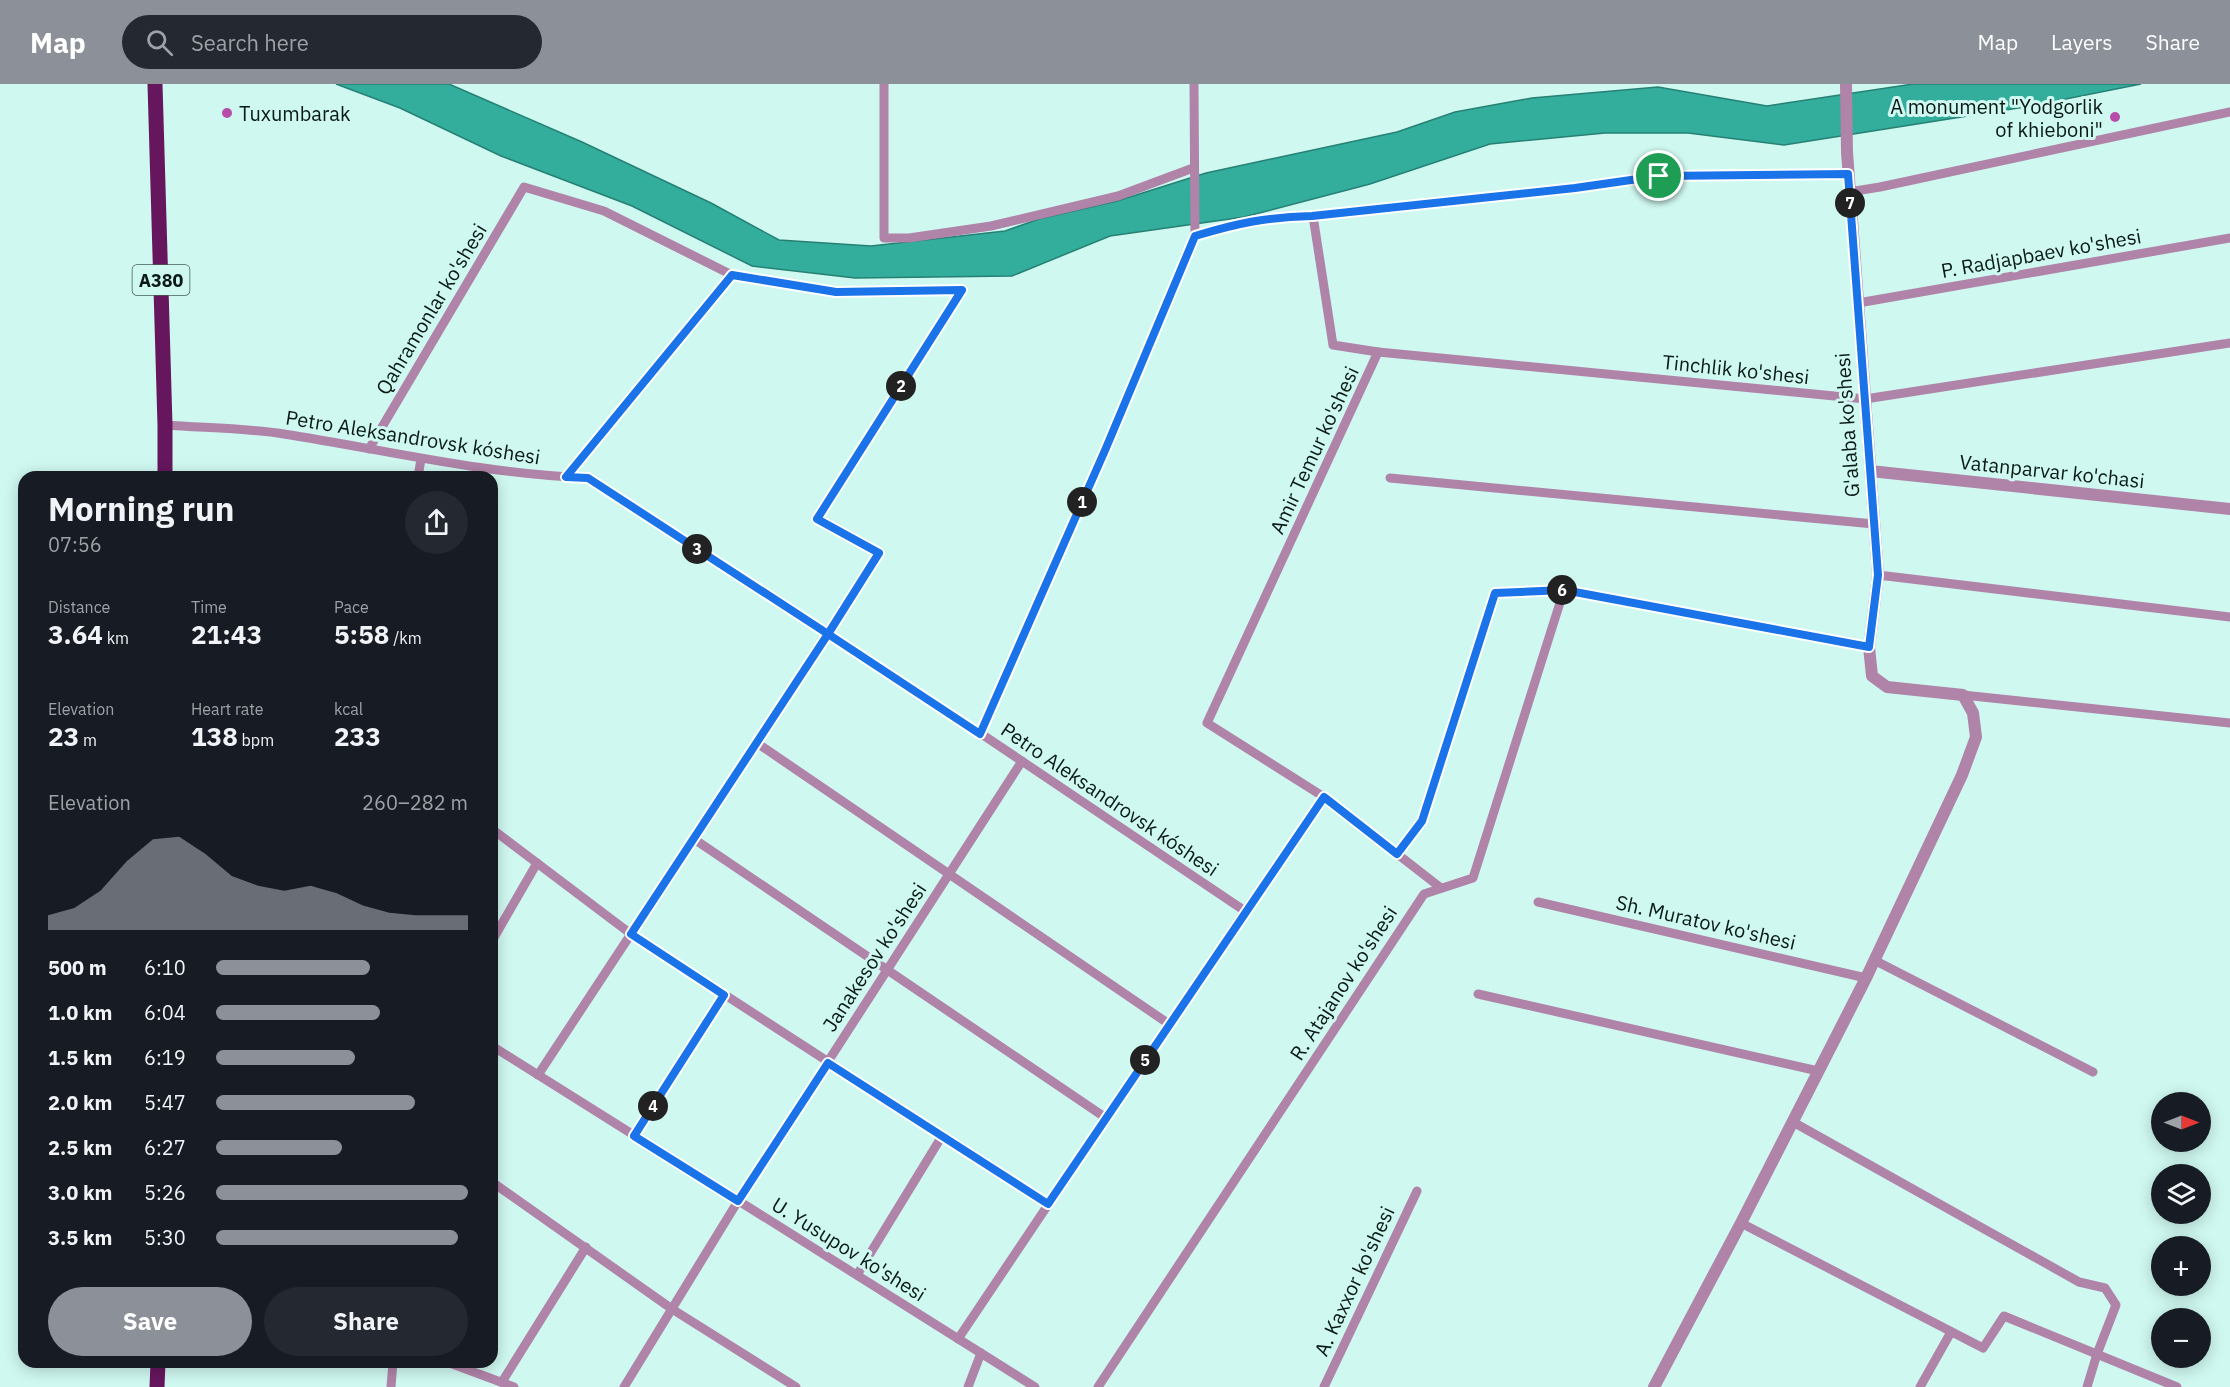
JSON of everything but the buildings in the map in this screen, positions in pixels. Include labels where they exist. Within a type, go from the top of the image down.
[{"type":"highway","name":"A380","points":[[155,84],[165,471]]},
{"type":"highway","points":[[157,1387],[158,1368]]},
{"type":"street","points":[[884,84],[884,238],[909,238],[991,226],[1118,196],[1193,172]]},
{"type":"street","points":[[980,734],[1106,448],[1194,231],[1194,84]]},
{"type":"street","name":"G'alaba ko'shesi","points":[[1846,85],[1848,174],[1878,575],[1869,647],[1872,676],[1887,687],[1963,695]]},
{"type":"street","points":[[1850,192],[1880,188],[2230,112]]},
{"type":"street","points":[[1194,231],[1267,218],[1312,216],[1575,188],[1659,176],[1848,174]]},
{"type":"street","name":"Qahramonlar ko'shesi","points":[[369,449],[524,187],[604,211],[732,275]]},
{"type":"street","name":"Amir Temur ko'shesi","points":[[1312,216],[1333,345],[1378,352],[1207,723],[1324,797]]},
{"type":"street","name":"P. Radjapbaev ko'shesi","points":[[1858,303],[2230,238]]},
{"type":"street","points":[[538,1075],[879,553],[817,519],[962,290],[836,292],[732,275],[566,477]]},
{"type":"street","name":"Tinchlik ko'shesi","points":[[1378,352],[1865,399],[2230,343]]},
{"type":"street","name":"Petro Aleksandrovsk kóshesi","points":[[165,425],[282,434],[421,459],[543,477],[588,478],[1022,761],[1245,910]]},
{"type":"street","points":[[419,471],[421,459]]},
{"type":"street","name":"Vatanparvar ko'chasi","points":[[1870,471],[2230,509]]},
{"type":"street","points":[[1390,478],[1874,524]]},
{"type":"street","points":[[1878,575],[2230,617]]},
{"type":"street","points":[[1397,854],[1422,821],[1495,593],[1564,590],[1869,647]]},
{"type":"street","name":"R. Atajanov ko'shesi","points":[[1098,1387],[1424,894],[1473,878],[1564,590]]},
{"type":"street","points":[[1963,695],[2230,723]]},
{"type":"street","points":[[1654,1387],[1866,978],[1962,775],[1976,737],[1973,713],[1963,695]]},
{"type":"street","points":[[757,743],[1169,1024]]},
{"type":"street","name":"Janakesov ko'shesi","points":[[624,1387],[738,1201],[1022,761]]},
{"type":"street","points":[[958,1339],[1245,910],[1324,797],[1441,888]]},
{"type":"street","points":[[498,834],[631,934],[1048,1204]]},
{"type":"street","points":[[694,839],[1106,1118]]},
{"type":"street","points":[[498,931],[537,863]]},
{"type":"street","name":"Sh. Muratov ko'shesi","points":[[1538,902],[1866,978]]},
{"type":"street","points":[[1874,960],[2092,1072]]},
{"type":"street","points":[[1478,994],[1818,1071]]},
{"type":"street","points":[[634,1136],[724,995]]},
{"type":"street","name":"U. Yusupov ko'shesi","points":[[498,1050],[1035,1387]]},
{"type":"street","points":[[1792,1122],[2079,1282],[2104,1288],[2116,1305],[2087,1387]]},
{"type":"street","points":[[857,1275],[942,1136]]},
{"type":"street","points":[[498,1186],[672,1309],[796,1387]]},
{"type":"street","name":"A. Kaxxor ko'shesi","points":[[1324,1387],[1417,1191]]},
{"type":"street","points":[[1741,1223],[1983,1348],[2004,1316],[2177,1387]]},
{"type":"street","points":[[502,1382],[585,1248]]},
{"type":"street","points":[[1920,1387],[1951,1332]]},
{"type":"street","points":[[968,1387],[981,1353]]},
{"type":"street","points":[[391,1387],[393,1368]]},
{"type":"street","points":[[464,1368],[514,1387]]},
{"type":"shaded area","points":[[336,84],[449,84],[582,142],[711,203],[779,240],[871,246],[1005,231],[1039,219],[1117,201],[1206,173],[1397,132],[1455,112],[1532,98],[1658,87],[1767,106],[1913,84],[2141,84],[2031,106],[1784,145],[1688,133],[1605,133],[1490,144],[1370,184],[1244,217],[1110,236],[1012,276],[855,278],[752,266],[632,206],[501,156],[400,108]]},
{"type":"place","name":"Tuxumbarak","points":[[227,113]]},
{"type":"place","name":"A monument \"Yodgorlik of khieboni\"","points":[[2115,117]]},
{"type":"route","points":[[1659,176],[1575,188],[1312,216],[1276,217],[1239,223],[1195,236],[1106,448],[980,734],[828,634],[879,553],[817,519],[962,290],[836,292],[732,275],[566,477],[588,478],[828,634],[631,934],[724,995],[634,1136],[738,1201],[828,1063],[1048,1204],[1245,910],[1324,797],[1397,854],[1422,821],[1495,593],[1564,590],[1869,647],[1878,575],[1848,174],[1659,176]]}]
